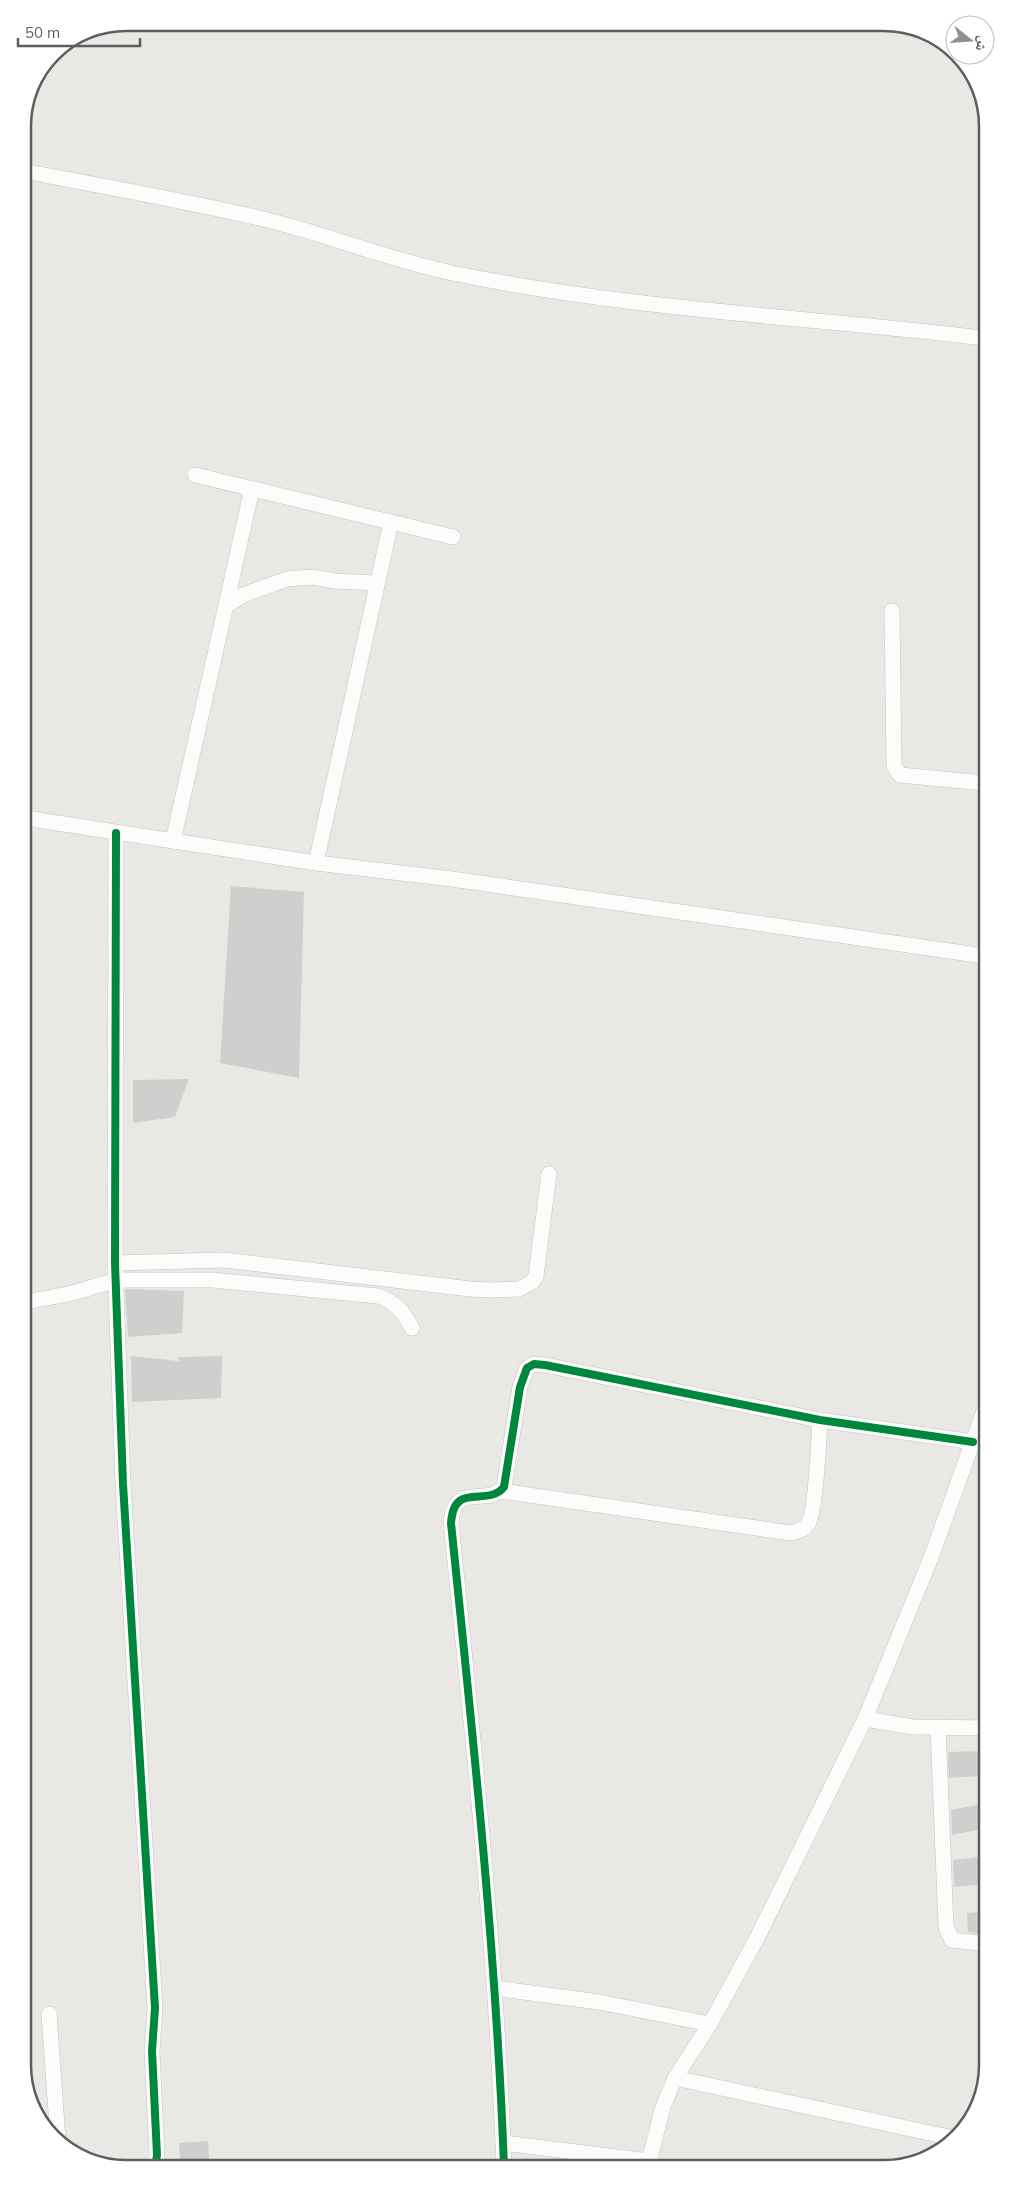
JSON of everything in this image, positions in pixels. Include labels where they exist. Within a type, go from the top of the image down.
[{"type":"street","points":[[31,173],[258,218],[451,273],[664,307],[888,327],[979,338]]},
{"type":"street","points":[[195,475],[452,537]]},
{"type":"street","points":[[173,841],[252,489]]},
{"type":"street","points":[[316,863],[390,522]]},
{"type":"street","points":[[226,606],[243,595],[287,579],[312,577],[335,582],[377,584]]},
{"type":"street","points":[[892,611],[894,766],[897,772],[900,775],[979,783]]},
{"type":"street","points":[[31,819],[316,863],[540,891],[979,955]]},
{"type":"street","points":[[116,833],[115,1263],[123,1484],[155,2008],[152,2051],[156,2160]]},
{"type":"street","points":[[115,1263],[224,1260],[470,1289],[519,1289],[532,1282],[536,1276],[549,1174]]},
{"type":"street","points":[[31,1301],[73,1293],[116,1280],[212,1280],[378,1296],[389,1299],[398,1305],[412,1328]]},
{"type":"street","points":[[500,1491],[505,1482],[521,1382],[527,1368],[534,1364],[820,1420],[973,1442]]},
{"type":"street","points":[[504,2160],[494,1988],[475,1754],[451,1523],[452,1514],[460,1500],[500,1491],[791,1533],[802,1530],[808,1524],[812,1509],[820,1420]]},
{"type":"street","points":[[649,2160],[663,2106],[675,2078],[710,2024],[758,1936],[865,1719],[932,1555],[979,1425]]},
{"type":"street","points":[[865,1719],[914,1727],[979,1728]]},
{"type":"street","points":[[938,1727],[946,1927],[952,1940],[979,1943]]},
{"type":"street","points":[[494,1988],[599,2002],[710,2024]]},
{"type":"street","points":[[49,2014],[57,2130]]},
{"type":"street","points":[[675,2078],[946,2137]]},
{"type":"street","points":[[503,2143],[626,2160]]},
{"type":"building","points":[[231,886],[304,892],[299,1078],[220,1063]]},
{"type":"building","points":[[189,1079],[175,1117],[133,1123],[133,1080]]},
{"type":"building","points":[[125,1289],[184,1291],[182,1333],[128,1337]]},
{"type":"building","points":[[131,1356],[179,1361],[179,1357],[222,1356],[221,1398],[132,1402]]},
{"type":"building","points":[[979,1751],[979,1776],[949,1778],[948,1752]]},
{"type":"building","points":[[979,1805],[979,1830],[952,1835],[951,1810]]},
{"type":"building","points":[[979,1857],[979,1885],[954,1887],[953,1860]]},
{"type":"building","points":[[979,1912],[979,1934],[968,1932],[967,1913]]},
{"type":"building","points":[[208,2141],[209,2160],[180,2160],[179,2143]]},
{"type":"cycle path","points":[[116,833],[115,1263],[123,1484],[155,2008],[152,2051],[156,2160]]},
{"type":"cycle path","points":[[504,2160],[490,1924],[451,1523],[453,1510],[458,1502],[465,1498],[497,1493],[504,1487],[520,1387],[527,1368],[534,1364],[545,1365],[820,1420],[973,1442]]}]
